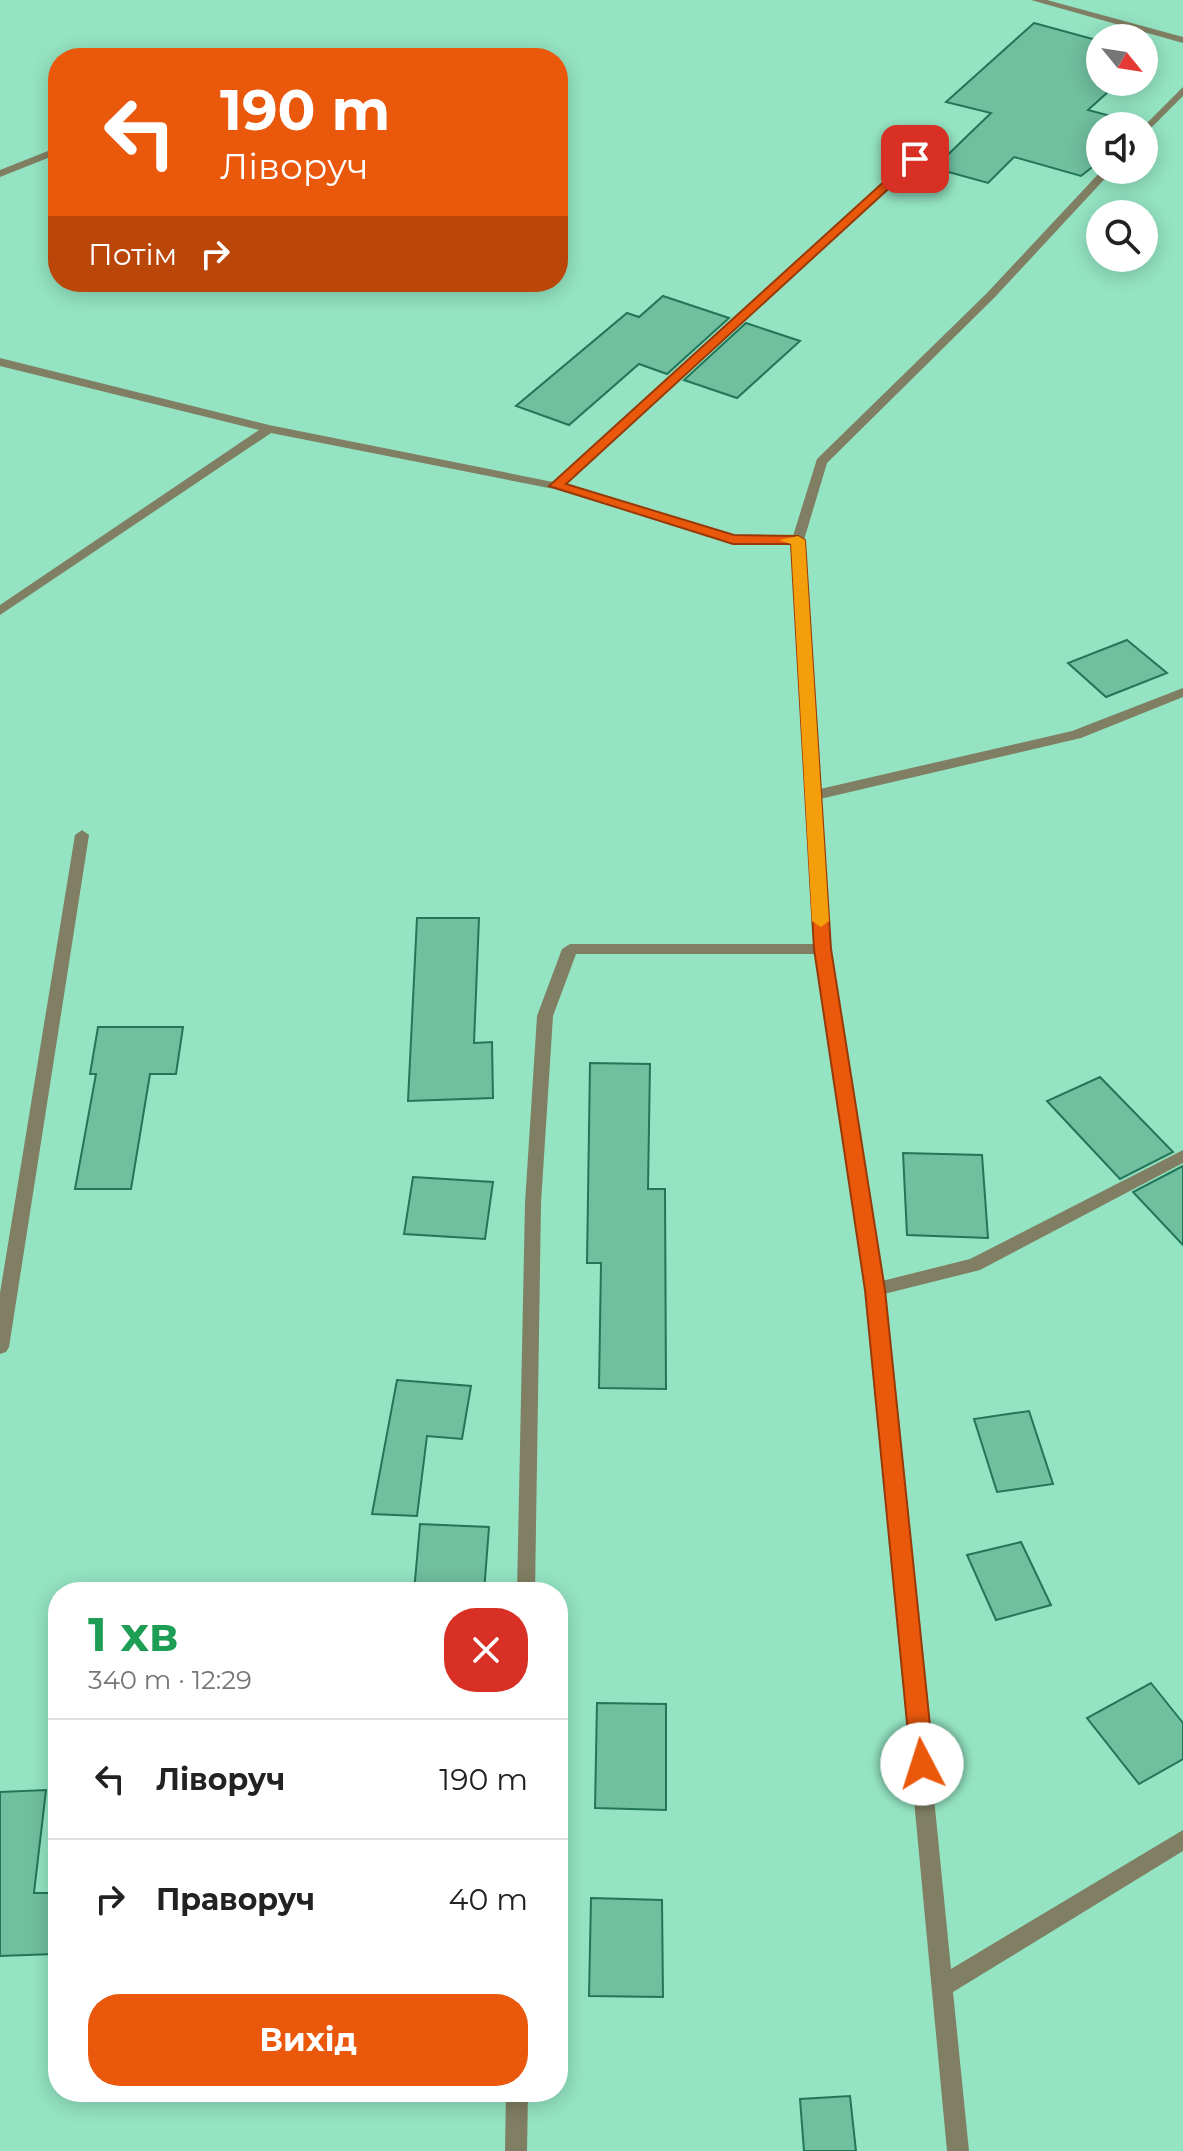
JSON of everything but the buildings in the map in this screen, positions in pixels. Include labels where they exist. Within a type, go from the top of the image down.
[{"type":"street","points":[[1036,0],[1048,0],[1183,40]]},
{"type":"street","points":[[1158,117],[1183,90]]},
{"type":"street","points":[[556,486],[937,139]]},
{"type":"street","points":[[0,174],[48,154]]},
{"type":"street","points":[[958,2151],[945,1985],[875,1290],[822,949],[798,540],[821,462],[991,295],[1095,184]]},
{"type":"street","points":[[0,362],[269,429],[556,486],[733,539],[798,540]]},
{"type":"street","points":[[0,611],[269,429]]},
{"type":"street","points":[[812,796],[1076,735],[1183,692]]},
{"type":"street","points":[[0,1347],[82,835]]},
{"type":"street","points":[[526,1582],[533,1203],[545,1016],[570,949],[822,949]]},
{"type":"street","points":[[875,1290],[974,1265],[1183,1156]]},
{"type":"street","points":[[945,1985],[1183,1840]]},
{"type":"street","points":[[516,2151],[517,2102]]},
{"type":"slow traffic","points":[[786,540],[798,540],[821,921]]},
{"type":"route","points":[[915,159],[556,486],[733,539],[798,540],[822,949],[875,1290],[922,1764]]}]
